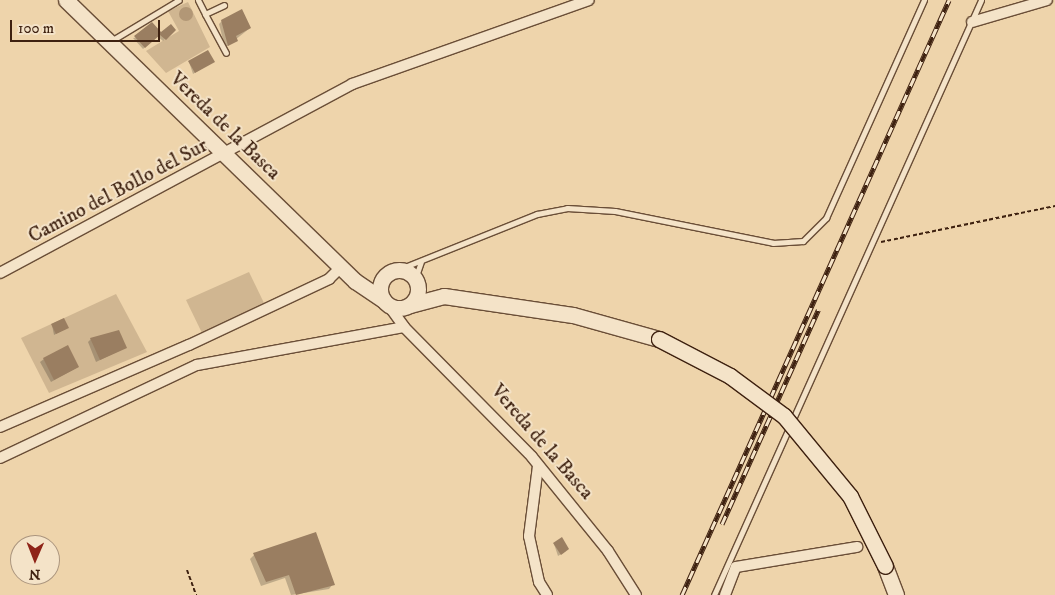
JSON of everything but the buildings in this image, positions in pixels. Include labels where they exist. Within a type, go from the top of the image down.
[{"type":"street","name":"Vereda de la Basca","points":[[67,0],[109,43],[356,281],[386,303],[404,327],[538,466],[608,551],[636,595]]},
{"type":"street","name":"Camino del Bollo del Sur","points":[[0,273],[226,155],[352,84],[589,0]]},
{"type":"street","points":[[972,22],[1047,0]]},
{"type":"street","points":[[0,427],[189,345],[329,279],[342,267]]},
{"type":"street","points":[[356,281],[383,277],[397,270],[444,296],[574,316],[660,339],[730,376],[796,428],[850,496],[886,566],[896,595]]},
{"type":"street","points":[[383,277],[379,289],[386,303],[407,306],[444,296]]},
{"type":"street","points":[[0,458],[197,365],[404,327],[407,306],[418,291],[416,280]]},
{"type":"street","points":[[538,466],[529,536],[539,582],[547,595]]},
{"type":"street","points":[[725,595],[736,567],[858,547]]},
{"type":"lane","points":[[109,43],[179,0]]},
{"type":"lane","points":[[198,0],[226,53]]},
{"type":"lane","points":[[397,270],[536,214],[567,208],[615,211],[773,243],[803,241],[826,218],[924,0]]},
{"type":"lane","points":[[714,595],[874,243],[981,0]]},
{"type":"lane","points":[[205,14],[224,5]]},
{"type":"lane","points":[[416,280],[421,261]]},
{"type":"path","points":[[874,243],[1055,206]]},
{"type":"path","points":[[186,570],[196,595]]},
{"type":"shaded area","points":[[188,2],[210,47],[166,73],[146,51],[179,31],[168,11]]},
{"type":"shaded area","points":[[183,7],[189,7],[193,14],[189,21],[183,21],[179,17],[179,11]]},
{"type":"shaded area","points":[[249,272],[264,303],[202,333],[186,300]]},
{"type":"shaded area","points":[[116,294],[147,352],[49,393],[21,338]]},
{"type":"railway","points":[[682,595],[949,0]]},
{"type":"railway","points":[[722,524],[818,310]]}]
